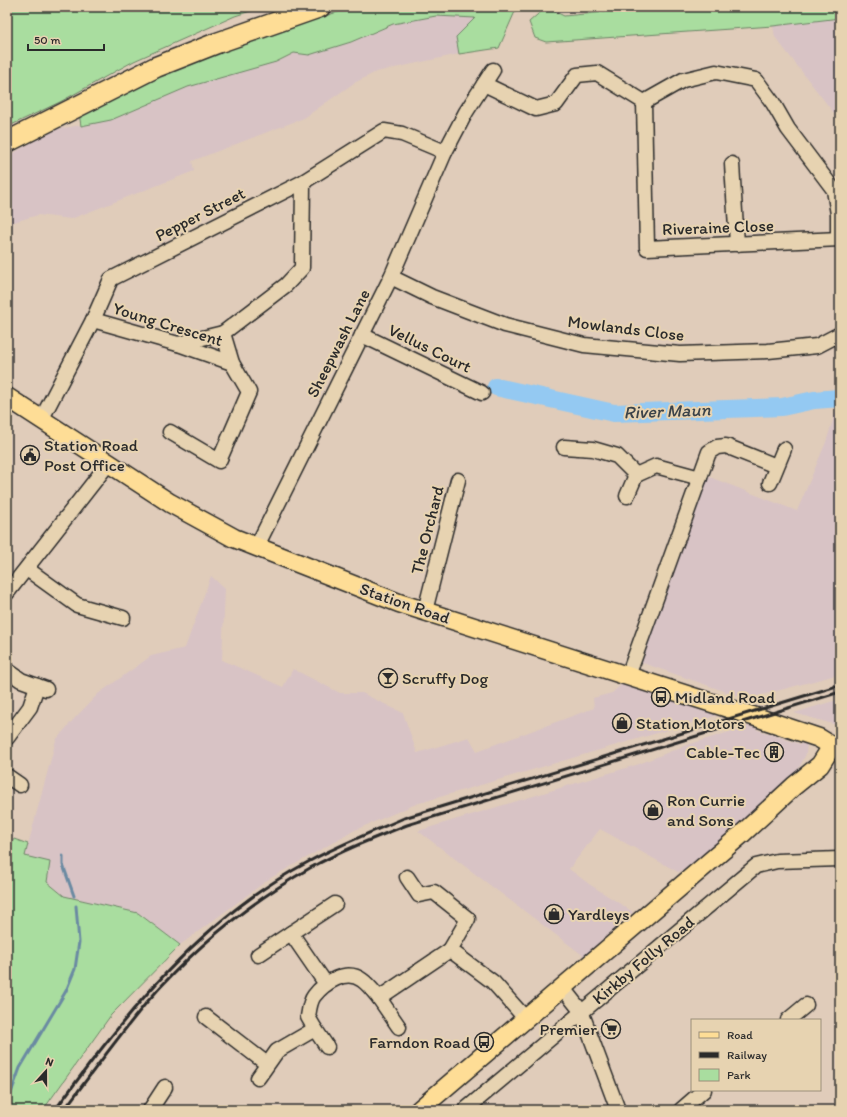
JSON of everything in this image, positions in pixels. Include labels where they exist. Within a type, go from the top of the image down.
[{"type":"highway","points":[[7,142],[156,67],[217,43],[320,7]]},
{"type":"main road","name":"Station Road","points":[[7,397],[170,503],[234,538],[356,587],[425,611],[812,736],[836,746]]},
{"type":"main road","name":"Kirkby Folly Road","points":[[419,1110],[742,834],[794,786],[820,765],[836,746]]},
{"type":"street","name":"Sheepwash Lane","points":[[257,546],[391,277],[445,152],[466,112],[494,70]]},
{"type":"street","points":[[484,84],[536,109],[556,104],[577,75],[596,72],[644,102],[683,80],[716,72],[756,80],[773,103],[788,129],[834,190],[838,214],[839,239]]},
{"type":"street","name":"Riveraine Close","points":[[644,102],[647,248],[839,239]]},
{"type":"street","name":"Pepper Street","points":[[41,420],[93,320],[111,279],[303,182],[384,131],[402,134],[445,152]]},
{"type":"street","points":[[732,164],[737,244]]},
{"type":"street","name":"Young Crescent","points":[[170,432],[219,461],[249,392],[232,363],[223,333],[286,285],[302,268],[303,182]]},
{"type":"street","name":"Mowlands Close","points":[[391,277],[432,297],[505,325],[584,345],[680,354],[768,351],[817,346],[840,334]]},
{"type":"street","name":"Young Crescent","points":[[93,320],[178,344],[232,363]]},
{"type":"street","points":[[178,344],[223,333]]},
{"type":"street","name":"Vellus Court","points":[[362,335],[482,393]]},
{"type":"street","points":[[628,676],[709,452],[717,447],[726,446],[776,466]]},
{"type":"street","points":[[564,447],[593,449],[617,456],[636,475]]},
{"type":"street","points":[[770,484],[784,449]]},
{"type":"street","points":[[7,593],[108,464]]},
{"type":"street","points":[[627,496],[636,475],[656,466],[700,478]]},
{"type":"street","name":"The Orchard","points":[[425,611],[458,480]]},
{"type":"street","points":[[27,569],[77,605],[123,618]]},
{"type":"street","points":[[7,670],[21,680],[42,687],[30,707],[7,738]]},
{"type":"street","points":[[7,776],[20,784]]},
{"type":"street","name":"Kirkby Folly Road","points":[[465,1110],[581,1011],[756,866],[777,861],[840,859]]},
{"type":"street","points":[[379,998],[450,950],[468,919],[434,892],[419,896],[407,877]]},
{"type":"street","points":[[258,955],[335,904]]},
{"type":"street","points":[[291,933],[326,984]]},
{"type":"street","points":[[450,950],[493,982],[525,1018]]},
{"type":"street","points":[[327,1047],[308,1016],[313,997],[326,984],[340,976],[354,976],[362,979],[379,998],[399,1027]]},
{"type":"street","points":[[562,987],[581,1011],[618,1110]]},
{"type":"street","points":[[789,1019],[806,1005]]},
{"type":"street","points":[[206,1017],[267,1064]]},
{"type":"street","points":[[258,1078],[277,1051],[315,1029]]},
{"type":"street","points":[[150,1110],[165,1087]]},
{"type":"street","points":[[681,1110],[703,1091]]},
{"type":"shaded area","points":[[436,16],[476,18],[456,37],[459,54],[376,72],[354,83],[304,118],[192,161],[194,171],[71,219],[38,215],[7,224],[7,157],[52,130],[111,120],[188,87],[276,62],[294,53],[309,55],[351,42],[393,24]]},
{"type":"shaded area","points":[[840,18],[840,121],[775,37],[773,26]]},
{"type":"shaded area","points":[[839,401],[840,674],[747,699],[637,661],[707,476],[797,511],[826,442]]},
{"type":"shaded area","points":[[211,576],[225,589],[222,660],[283,687],[293,669],[340,693],[362,693],[403,713],[417,753],[469,737],[477,751],[594,708],[593,698],[612,693],[621,685],[722,714],[416,804],[355,830],[269,879],[180,945],[138,913],[64,896],[47,882],[25,856],[56,740],[98,694],[151,656],[185,648]]},
{"type":"shaded area","points":[[840,699],[840,726],[794,713]]},
{"type":"shaded area","points":[[752,725],[758,730],[800,744],[807,743],[806,754],[795,776],[694,866],[678,872],[600,829],[569,869],[589,884],[633,912],[584,956],[418,831],[639,764],[684,746]]},
{"type":"green space","points":[[7,7],[263,7],[235,16],[134,61],[60,102],[7,127]]},
{"type":"green space","points":[[353,7],[517,7],[499,48],[459,54],[456,37],[475,18],[436,16],[393,24],[351,42],[309,55],[294,53],[276,62],[188,87],[111,120],[81,126],[79,113],[192,59]]},
{"type":"green space","points":[[546,7],[564,16],[605,12],[611,7],[840,7],[840,18],[773,26],[546,42],[535,38],[529,22]]},
{"type":"green space","points":[[14,839],[28,844],[25,856],[50,862],[47,882],[64,896],[138,913],[180,945],[111,1015],[43,1110],[7,1110],[7,851]]},
{"type":"waterway","name":"River Maun","points":[[496,387],[614,413],[782,407],[814,400],[840,398]]},
{"type":"waterway","name":"River Maun","points":[[63,856],[63,865],[74,896]]},
{"type":"waterway","name":"River Maun","points":[[7,1104],[20,1068],[66,991],[75,969],[79,942],[76,906]]},
{"type":"railway","points":[[55,1110],[138,1004],[199,940],[269,885],[308,862],[344,844],[404,818],[840,685]]},
{"type":"railway","points":[[64,1110],[136,1015],[183,964],[223,928],[265,896],[310,868],[346,850],[407,825],[840,692]]},
{"type":"place","name":"Station Road Post Office","points":[[30,455]]},
{"type":"place","name":"Scruffy Dog","points":[[388,678]]},
{"type":"place","name":"Midland Road","points":[[661,697]]},
{"type":"place","name":"Station Motors","points":[[622,723]]},
{"type":"place","name":"Cable-Tec","points":[[774,752]]},
{"type":"place","name":"Ron Currie and Sons","points":[[653,810]]},
{"type":"place","name":"Yardleys","points":[[554,914]]},
{"type":"place","name":"Premier","points":[[611,1029]]},
{"type":"place","name":"Farndon Road","points":[[484,1042]]}]
